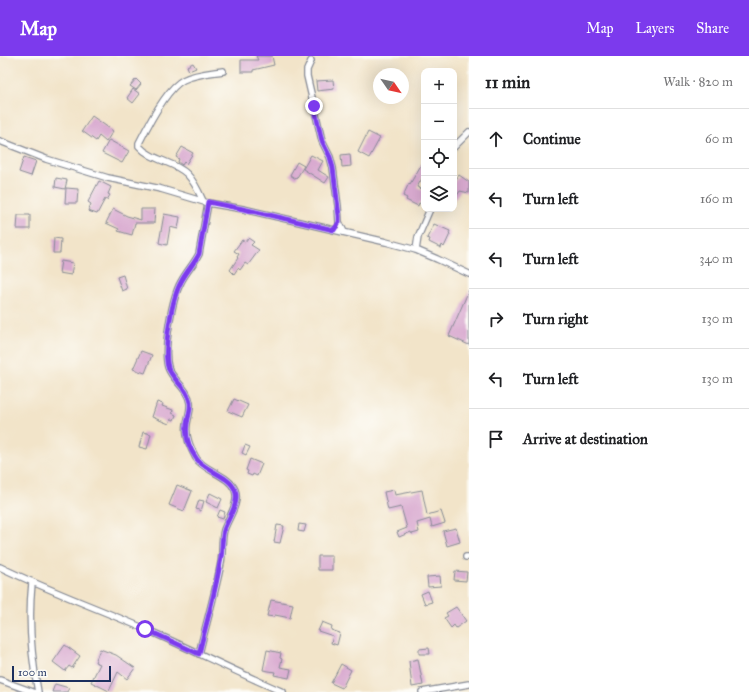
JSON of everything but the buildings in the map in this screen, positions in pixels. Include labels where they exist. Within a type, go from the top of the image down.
[{"type":"street","points":[[311,61],[307,70],[307,76],[322,141],[330,157],[333,168],[339,222],[344,232]]},
{"type":"street","points":[[199,654],[221,562],[224,531],[236,498],[235,490],[229,483],[201,464],[193,453],[186,431],[190,403],[187,394],[170,372],[167,353],[169,325],[174,298],[180,282],[199,254],[206,202],[187,174],[150,156],[141,149],[139,143],[164,101],[177,84],[183,80],[195,76],[223,71]]},
{"type":"street","points":[[457,144],[469,132]]},
{"type":"street","points":[[0,140],[46,159],[108,178],[416,250],[469,274]]},
{"type":"street","points":[[416,250],[418,237],[429,212]]},
{"type":"street","points":[[334,230],[339,222]]},
{"type":"street","points":[[0,566],[32,583],[145,629],[283,692]]},
{"type":"street","points":[[32,583],[29,624],[38,692]]},
{"type":"street","points":[[0,680],[33,692]]},
{"type":"street","points":[[422,692],[469,684]]},
{"type":"route","points":[[145,629],[199,654],[221,562],[224,531],[236,498],[235,490],[229,483],[197,460],[187,437],[186,431],[190,403],[187,394],[170,372],[168,366],[167,353],[169,325],[174,298],[180,282],[199,254],[208,202],[334,230],[339,222],[339,216],[333,168],[330,157],[322,141],[314,106]]}]
